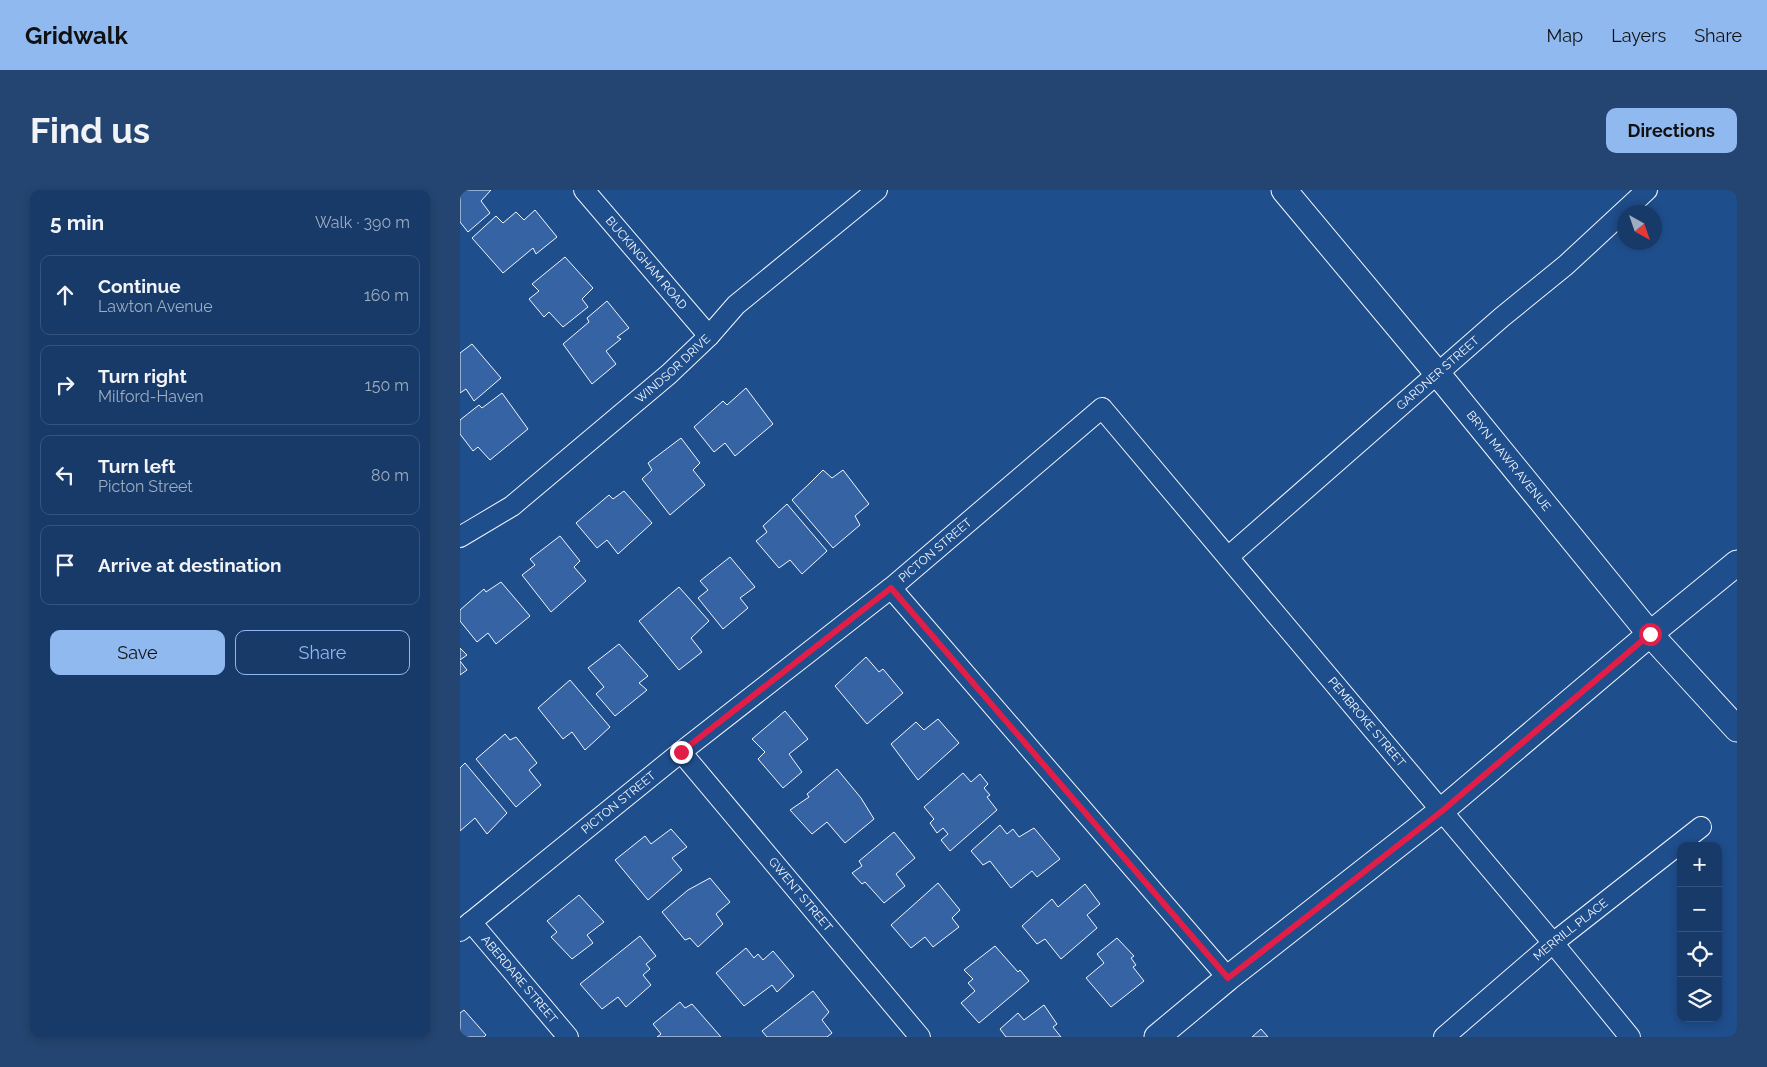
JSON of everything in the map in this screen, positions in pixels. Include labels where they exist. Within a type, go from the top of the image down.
[{"type":"street","name":"BUCKINGHAM ROAD","points":[[584,190],[709,336]]},
{"type":"street","name":"WINDSOR DRIVE","points":[[462,532],[512,506],[670,374],[709,336],[736,305],[877,190]]},
{"type":"street","name":"BRYN MAWR AVENUE","points":[[1284,190],[1650,634],[1737,729]]},
{"type":"street","name":"GARDNER STREET","points":[[1228,557],[1502,317],[1566,265],[1647,190]]},
{"type":"street","name":"PEMBROKE STREET","points":[[1102,408],[1630,1037]]},
{"type":"street","name":"PICTON STREET","points":[[466,927],[681,752],[891,588],[1102,408]]},
{"type":"street","points":[[1157,1037],[1228,978],[1442,811],[1650,634],[1737,563]]},
{"type":"street","points":[[891,588],[1228,978]]},
{"type":"street","name":"GWENT STREET","points":[[681,752],[920,1037]]},
{"type":"street","name":"MERRILL PLACE","points":[[1444,1037],[1553,943],[1701,827]]},
{"type":"street","name":"ABERDARE STREET","points":[[466,927],[568,1037]]},
{"type":"building","points":[[460,190],[491,190],[481,201],[490,213],[468,232],[460,222]]},
{"type":"building","points":[[535,210],[557,237],[536,254],[533,248],[503,273],[472,238],[496,216],[503,223],[516,212],[524,220]]},
{"type":"building","points":[[565,257],[593,288],[582,299],[588,307],[563,327],[549,312],[544,317],[529,299],[539,291],[532,284]]},
{"type":"building","points":[[607,301],[629,328],[617,337],[621,339],[606,351],[616,364],[592,384],[563,344],[589,322],[587,318]]},
{"type":"building","points":[[472,344],[501,378],[474,401],[466,389],[460,393],[460,353]]},
{"type":"building","points":[[746,388],[773,424],[735,456],[725,443],[714,452],[694,427],[723,401],[727,405]]},
{"type":"building","points":[[502,393],[528,429],[490,460],[478,447],[473,451],[460,434],[460,420],[479,405],[482,408]]},
{"type":"building","points":[[681,438],[700,463],[693,470],[705,485],[670,515],[642,479],[652,470],[648,463]]},
{"type":"building","points":[[823,470],[832,478],[843,470],[869,504],[855,516],[860,525],[833,548],[792,500]]},
{"type":"building","points":[[624,491],[652,523],[618,554],[607,540],[597,548],[576,523],[609,495],[613,499]]},
{"type":"building","points":[[787,504],[827,551],[802,574],[790,560],[779,568],[756,541],[767,532],[763,526]]},
{"type":"building","points":[[560,536],[580,561],[574,567],[586,581],[551,612],[522,575],[535,565],[530,559]]},
{"type":"building","points":[[730,557],[755,587],[740,598],[748,608],[723,629],[698,598],[708,590],[700,581]]},
{"type":"building","points":[[501,582],[530,616],[496,644],[488,633],[477,642],[460,621],[460,610],[484,589],[486,592]]},
{"type":"building","points":[[679,587],[709,621],[691,638],[702,652],[679,670],[639,621]]},
{"type":"building","points":[[619,644],[648,676],[639,683],[647,690],[615,716],[596,694],[604,687],[588,668]]},
{"type":"building","points":[[460,648],[467,655],[460,660]]},
{"type":"building","points":[[866,657],[879,672],[883,669],[903,693],[867,724],[835,686]]},
{"type":"building","points":[[460,661],[467,670],[460,675]]},
{"type":"building","points":[[570,680],[610,727],[585,750],[572,732],[563,739],[538,708]]},
{"type":"building","points":[[785,711],[808,739],[789,754],[802,772],[783,788],[758,759],[765,752],[752,739]]},
{"type":"building","points":[[938,719],[959,743],[918,780],[891,744],[916,722],[924,730]]},
{"type":"building","points":[[505,734],[510,740],[516,737],[537,763],[529,770],[541,785],[516,807],[476,759]]},
{"type":"building","points":[[465,763],[507,813],[487,834],[475,818],[460,831],[460,768]]},
{"type":"building","points":[[837,769],[861,798],[874,819],[845,843],[827,822],[812,834],[790,810],[809,797],[807,794]]},
{"type":"building","points":[[963,773],[971,782],[980,774],[988,784],[984,788],[990,795],[987,797],[997,810],[950,851],[941,840],[948,834],[943,828],[937,833],[930,823],[934,819],[924,807]]},
{"type":"building","points":[[1000,825],[1007,834],[1013,829],[1019,837],[1034,828],[1060,859],[1037,877],[1032,871],[1011,888],[990,861],[983,865],[971,851]]},
{"type":"building","points":[[671,829],[687,847],[672,858],[682,870],[648,900],[615,860],[645,836],[651,844]]},
{"type":"building","points":[[894,832],[915,858],[896,874],[905,886],[884,903],[865,882],[862,884],[852,873],[862,866],[859,861]]},
{"type":"building","points":[[710,878],[730,902],[716,914],[723,924],[698,947],[690,938],[685,940],[662,912],[688,890]]},
{"type":"building","points":[[938,883],[960,910],[952,918],[959,927],[933,947],[925,937],[911,948],[891,925]]},
{"type":"building","points":[[1085,884],[1100,904],[1087,915],[1097,928],[1061,959],[1045,939],[1037,944],[1022,926],[1052,899],[1058,907]]},
{"type":"building","points":[[579,895],[604,922],[587,935],[593,943],[572,959],[551,937],[557,932],[547,921]]},
{"type":"building","points":[[640,936],[656,956],[646,964],[650,969],[643,975],[651,985],[626,1007],[618,997],[602,1009],[580,984]]},
{"type":"building","points":[[1117,938],[1134,956],[1131,958],[1136,965],[1133,967],[1144,981],[1111,1007],[1086,978],[1104,963],[1097,954]]},
{"type":"building","points":[[995,946],[1018,972],[1020,970],[1029,981],[979,1023],[961,1003],[975,991],[968,983],[973,979],[964,970]]},
{"type":"building","points":[[746,948],[754,958],[758,954],[763,960],[773,951],[794,976],[777,992],[772,985],[744,1006],[716,973]]},
{"type":"building","points":[[813,991],[829,1012],[822,1020],[832,1033],[827,1037],[767,1037],[762,1031]]},
{"type":"building","points":[[680,1002],[685,1008],[692,1004],[721,1037],[657,1037],[661,1034],[653,1024]]},
{"type":"building","points":[[1044,1005],[1057,1024],[1053,1027],[1061,1037],[1006,1037],[1000,1029],[1018,1013],[1024,1020]]},
{"type":"building","points":[[464,1010],[486,1035],[484,1037],[460,1037],[460,1013]]},
{"type":"building","points":[[1261,1029],[1268,1037],[1252,1037]]},
{"type":"route","points":[[681,752],[891,588],[1228,978],[1442,811],[1650,634]]}]
